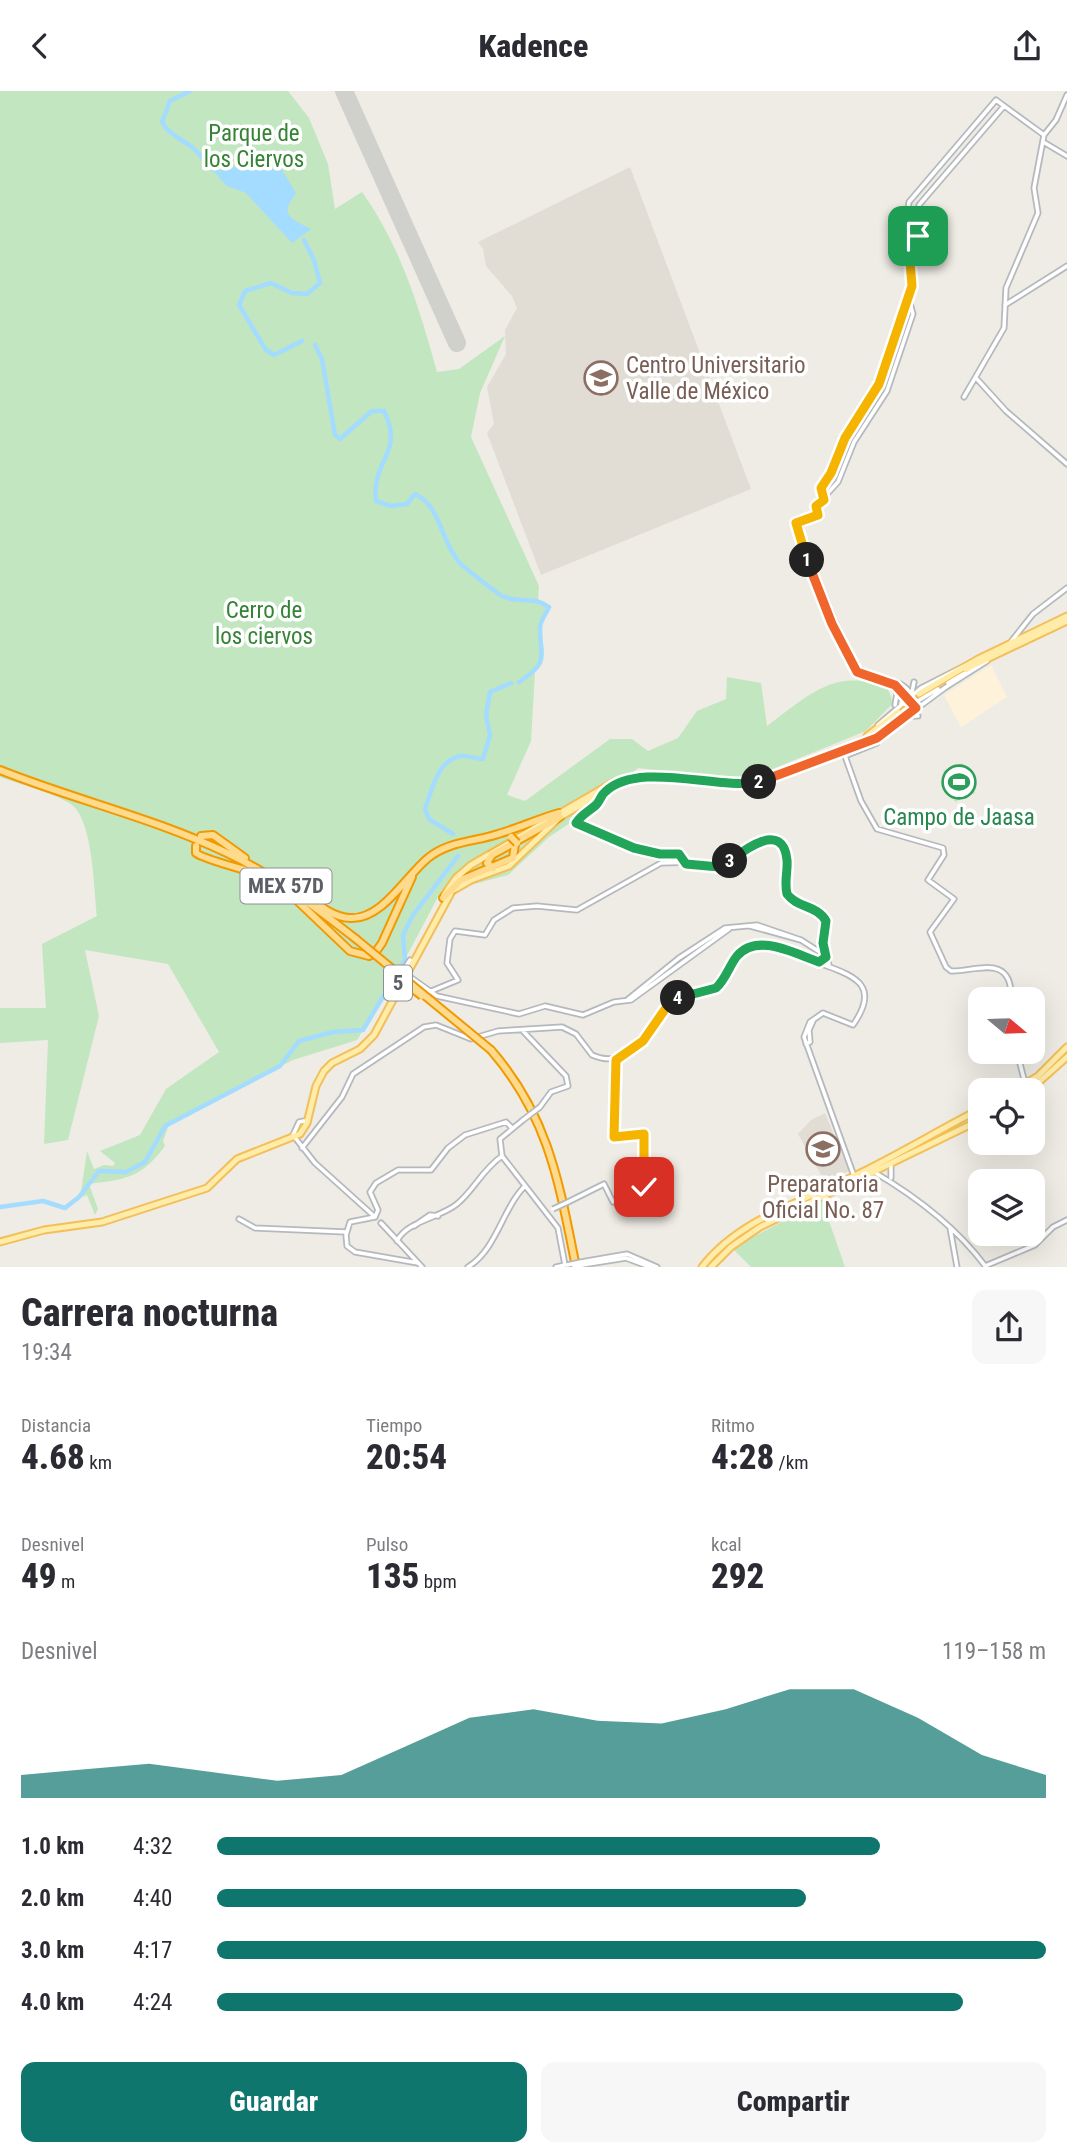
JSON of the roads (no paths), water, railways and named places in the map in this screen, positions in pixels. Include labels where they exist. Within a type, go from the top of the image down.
[{"type":"highway","name":"MEX 57D","points":[[0,772],[192,837],[263,874],[355,941]]},
{"type":"highway","points":[[272,877],[302,890],[335,915],[358,918],[373,912],[418,867],[443,848],[560,815]]},
{"type":"highway","points":[[493,867],[486,863],[492,855],[560,815]]},
{"type":"highway","points":[[201,837],[213,835],[263,874]]},
{"type":"highway","points":[[496,835],[513,841]]},
{"type":"highway","points":[[286,890],[350,951],[369,956],[375,953],[382,943],[410,881],[426,865],[455,846],[497,838],[513,841]]},
{"type":"highway","points":[[513,841],[517,860]]},
{"type":"highway","points":[[443,898],[454,884],[513,857],[513,841]]},
{"type":"highway","points":[[196,846],[196,853],[201,858],[226,862],[263,874]]},
{"type":"highway","name":"MEX 57D","points":[[263,874],[272,877],[355,941],[489,1052],[516,1089],[540,1131],[553,1173],[574,1265]]},
{"type":"main road","points":[[918,699],[1009,644],[1067,619]]},
{"type":"main road","points":[[978,662],[1001,654],[1067,619]]},
{"type":"main road","name":"5","points":[[294,1136],[307,1123],[316,1086],[324,1071],[370,1041],[452,891],[517,860],[560,815],[638,777],[734,784],[761,782],[867,738],[903,707]]},
{"type":"main road","name":"5","points":[[405,973],[456,878],[471,865],[614,782],[633,775],[747,782],[867,738]]},
{"type":"main road","name":"5","points":[[294,1136],[304,1121],[318,1073],[330,1060],[367,1039],[394,994]]},
{"type":"main road","points":[[1037,1078],[1067,1047]]},
{"type":"main road","points":[[1040,1078],[1067,1057]]},
{"type":"main road","points":[[711,1267],[737,1242],[760,1227],[891,1166],[905,1154],[968,1116]]},
{"type":"main road","points":[[702,1267],[731,1237],[748,1226],[968,1125]]},
{"type":"main road","points":[[0,1240],[54,1224],[102,1219],[198,1188],[211,1182],[236,1156],[294,1136]]},
{"type":"street","points":[[964,397],[1004,327],[1008,284],[1038,216],[1034,188],[1044,135],[1056,120],[1067,95]]},
{"type":"street","points":[[824,500],[821,488],[880,381],[908,298],[912,281],[907,217],[909,202],[996,100],[1044,135]]},
{"type":"street","points":[[909,249],[918,236],[919,205],[1004,106]]},
{"type":"street","points":[[982,116],[990,122]]},
{"type":"street","points":[[1044,142],[1067,156]]},
{"type":"street","points":[[945,159],[953,166]]},
{"type":"street","points":[[907,217],[917,221]]},
{"type":"street","points":[[1005,305],[1067,266]]},
{"type":"street","points":[[908,298],[913,314],[887,391],[853,445],[838,482],[816,506],[818,515],[797,522],[802,544],[832,624],[857,672],[865,677],[890,682],[918,699]]},
{"type":"street","points":[[883,372],[886,376],[893,375]]},
{"type":"street","points":[[977,378],[1006,411],[1067,464]]},
{"type":"street","points":[[880,381],[887,391]]},
{"type":"street","points":[[802,544],[859,670],[895,680],[918,699]]},
{"type":"street","points":[[1009,644],[1033,614],[1067,588]]},
{"type":"street","points":[[867,738],[893,710],[897,698],[890,682]]},
{"type":"street","points":[[914,682],[918,699]]},
{"type":"street","points":[[893,710],[918,699]]},
{"type":"street","points":[[867,738],[877,738],[903,718],[918,699]]},
{"type":"street","points":[[903,707],[909,707],[903,718]]},
{"type":"street","points":[[903,718],[913,714],[918,716]]},
{"type":"street","points":[[877,738],[877,743],[845,756],[860,801],[877,829],[938,845],[944,852],[928,880],[954,899],[933,926],[931,938],[951,971],[981,965],[998,971],[1010,987]]},
{"type":"street","points":[[603,793],[596,805],[581,815],[576,823],[634,848],[660,854],[679,854],[686,864]]},
{"type":"street","points":[[410,960],[393,986],[394,994],[410,988],[427,990],[458,980],[447,963],[453,934],[459,931],[485,935],[494,920],[513,908],[537,906],[577,910],[658,864],[698,863],[712,867],[724,865],[757,841],[769,840],[779,845],[787,859],[787,894],[797,904],[818,911],[826,921],[826,957],[829,965]]},
{"type":"street","points":[[730,921],[735,927]]},
{"type":"street","points":[[405,973],[427,990],[445,999],[481,1003],[519,1014],[545,1006],[583,1015],[626,1000],[735,927],[749,926],[801,940],[826,957]]},
{"type":"street","points":[[302,1148],[342,1097],[353,1075],[381,1059],[417,1031],[436,1025],[471,1038],[498,1031],[567,1028],[576,1034],[592,1055],[602,1059],[617,1056],[643,1041],[672,1001],[716,988],[745,949],[765,944],[829,965],[859,982],[866,1000],[851,1025],[828,1013],[814,1019],[803,1037],[855,1176]]},
{"type":"street","points":[[819,962],[826,957]]},
{"type":"street","points":[[806,1044],[810,1042],[809,1030],[814,1019]]},
{"type":"street","points":[[522,1030],[565,1074],[568,1086],[554,1090],[540,1107],[500,1139],[502,1156],[547,1212],[574,1265]]},
{"type":"street","points":[[547,1212],[604,1184],[613,1202],[644,1187],[644,1134],[614,1137],[617,1056]]},
{"type":"street","points":[[375,1217],[378,1210],[370,1198],[373,1186],[388,1175],[403,1169],[418,1171],[434,1168],[448,1149],[465,1135],[509,1123],[512,1128]]},
{"type":"street","points":[[294,1136],[321,1169],[375,1217]]},
{"type":"street","points":[[398,1241],[401,1234],[430,1215],[438,1216],[458,1203],[480,1174],[502,1156]]},
{"type":"street","points":[[891,1166],[889,1175],[892,1180]]},
{"type":"street","points":[[841,1182],[870,1171],[892,1180],[950,1228],[985,1267],[1035,1245],[1053,1227],[1067,1220]]},
{"type":"street","points":[[468,1267],[489,1245],[512,1200],[526,1186]]},
{"type":"street","points":[[375,1217],[351,1222],[346,1232],[347,1246],[355,1252],[420,1265]]},
{"type":"street","points":[[239,1220],[255,1228],[346,1232]]},
{"type":"street","points":[[380,1223],[420,1265]]},
{"type":"street","points":[[950,1228],[957,1266]]},
{"type":"street","points":[[731,1237],[737,1242]]},
{"type":"street","points":[[556,1267],[631,1254],[657,1267]]},
{"type":"street","points":[[606,1259],[630,1258],[650,1267]]},
{"type":"street","points":[[400,1267],[401,1260]]},
{"type":"water","points":[[223,167],[282,170],[296,193],[289,204],[288,213],[294,220],[311,229],[292,243],[246,193],[227,186],[218,177]]},
{"type":"waterway","points":[[190,91],[170,101],[162,122],[172,134],[193,148],[223,175]]},
{"type":"waterway","points":[[302,341],[274,355],[266,350],[239,305],[245,291],[271,283],[292,293],[307,294],[320,283],[314,260],[304,240]]},
{"type":"waterway","points":[[315,345],[322,359],[335,435],[340,439],[372,411],[384,411],[391,437],[378,475],[376,501],[391,506],[407,504],[415,494],[430,507],[453,554],[466,569],[502,596],[537,601],[549,607],[540,625],[541,659],[535,669],[519,682]]},
{"type":"waterway","points":[[453,834],[429,819],[425,809],[433,785],[446,763],[453,759],[463,756],[483,759],[490,735],[486,715],[490,692],[511,683]]},
{"type":"waterway","points":[[0,1207],[43,1201],[65,1208],[79,1197],[99,1171],[126,1172],[145,1162],[165,1126],[280,1066],[299,1041],[333,1032],[363,1030],[405,960],[403,935],[413,915],[458,856]]},
{"type":"tunnel","points":[[903,708],[919,694]]},
{"type":"place","name":"Centro Universitario Valle de México","points":[[601,378]]},
{"type":"place","name":"Campo de Jaasa","points":[[959,782]]},
{"type":"place","name":"Preparatoria Oficial No. 87","points":[[823,1149]]},
{"type":"park label","name":"Parque de los Ciervos","points":[[254,146]]},
{"type":"park label","name":"Cerro de los ciervos","points":[[264,623]]}]
